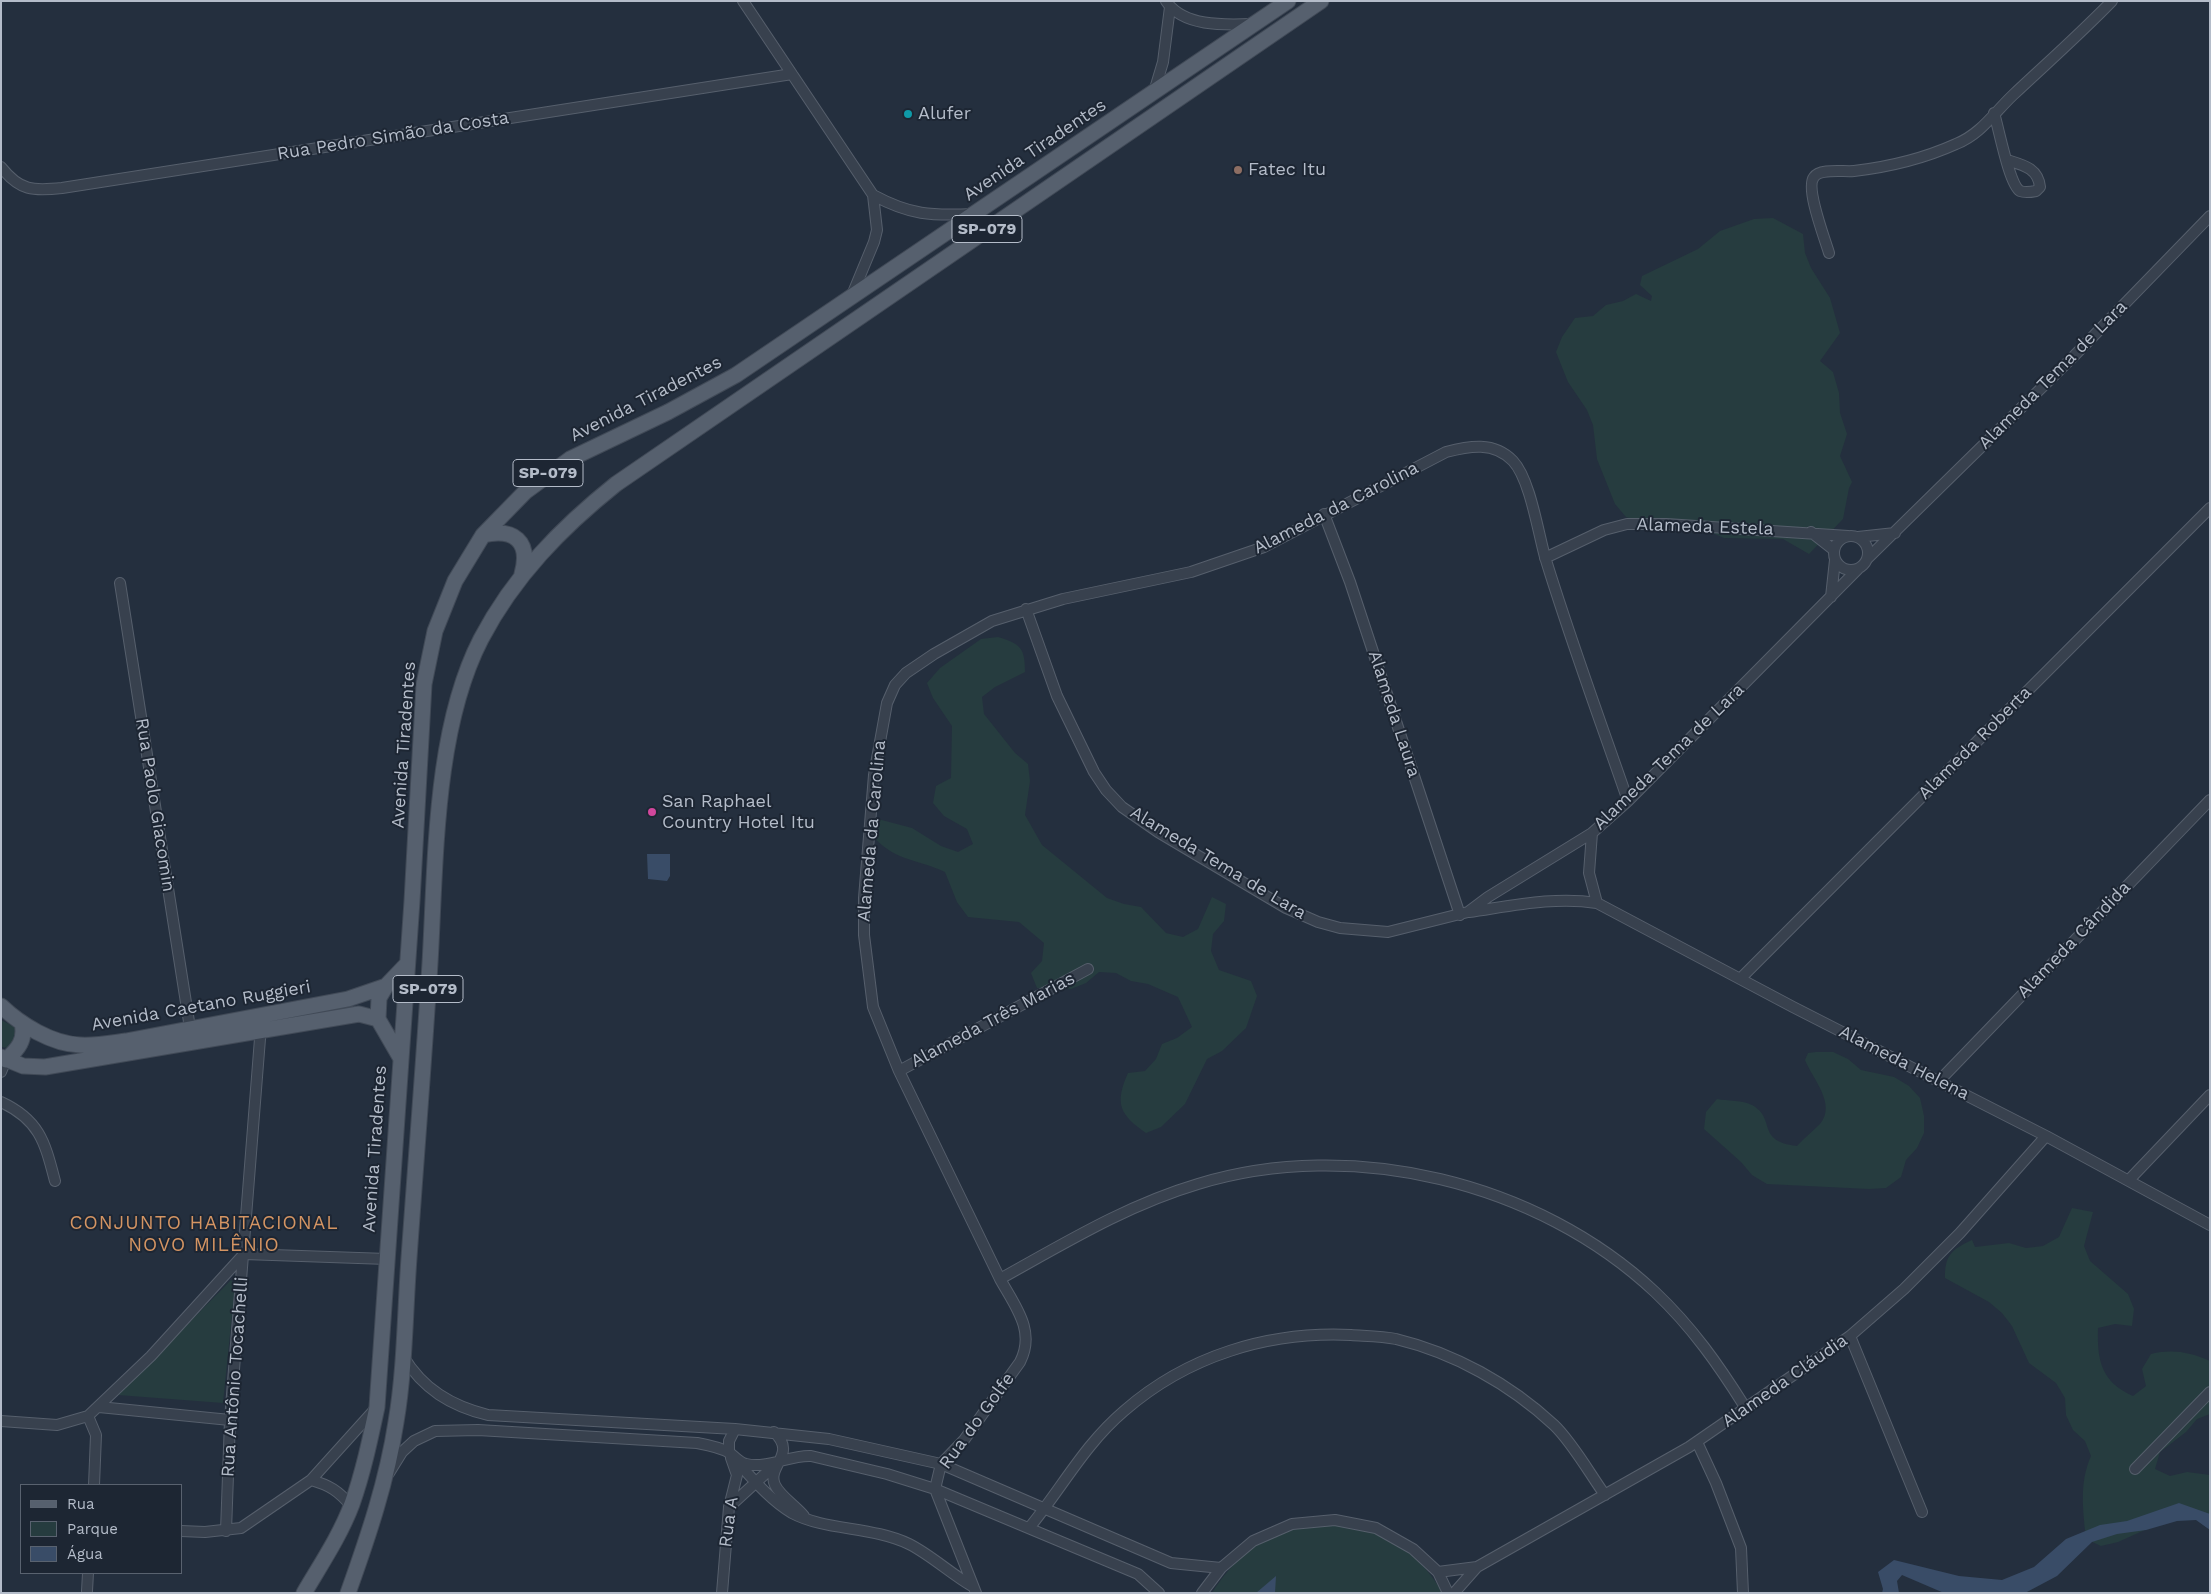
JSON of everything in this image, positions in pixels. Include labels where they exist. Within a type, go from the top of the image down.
[{"type":"main road","name":"Avenida Tiradentes","points":[[304,1593],[329,1551],[351,1506],[364,1466],[377,1407],[424,684],[435,630],[456,581],[483,535],[500,515],[549,472],[598,444],[668,412],[736,375],[1256,24],[1272,8],[1288,1]]},
{"type":"main road","name":"SP-079","points":[[348,1593],[383,1485],[396,1421],[437,833],[446,746],[462,687],[481,640],[521,575],[573,519],[647,462],[1321,1]]},
{"type":"main road","points":[[483,535],[504,533],[513,535],[520,541],[525,555],[521,575]]},
{"type":"main road","name":"Avenida Caetano Ruggieri","points":[[1,1006],[22,1023],[66,1044],[80,1045],[126,1041],[348,999],[386,986],[407,964]]},
{"type":"main road","points":[[386,986],[379,998],[378,1019],[400,1057]]},
{"type":"main road","name":"Avenida Caetano Ruggieri","points":[[3,1063],[45,1067],[359,1014],[378,1019]]},
{"type":"main road","points":[[3,1063],[20,1046],[24,1032],[22,1023]]},
{"type":"street","points":[[743,1],[873,194],[897,208],[913,213],[974,214]]},
{"type":"street","points":[[1829,253],[1812,194],[1814,176],[1820,173],[1854,171],[1885,166],[1957,144],[1978,132],[1994,113],[2066,48],[2112,1]]},
{"type":"street","points":[[1154,93],[1163,62],[1168,4],[1203,22],[1256,24]]},
{"type":"street","name":"Rua Pedro Simão da Costa","points":[[1,167],[15,182],[24,187],[38,190],[62,188],[792,74]]},
{"type":"street","points":[[1994,113],[2007,160]]},
{"type":"street","points":[[850,298],[874,242],[877,230],[873,194]]},
{"type":"street","name":"Alameda Tema de Lara","points":[[1026,610],[1057,696],[1094,772],[1122,807],[1158,832],[1286,908],[1318,922],[1340,928],[1388,932],[1464,914],[1488,897],[1592,833],[1628,801],[1867,559],[2073,357],[2210,216]]},
{"type":"street","name":"Alameda da Carolina","points":[[1000,1279],[899,1070],[873,1007],[864,935],[864,898],[874,775],[887,703],[895,685],[906,673],[934,654],[992,621],[1063,599],[1191,572],[1264,547],[1446,452],[1468,446],[1483,446],[1500,451],[1513,461],[1523,477],[1545,558],[1628,801]]},
{"type":"street","name":"Alameda Roberta","points":[[1741,978],[2210,508]]},
{"type":"street","name":"Alameda Laura","points":[[1324,514],[1350,582],[1464,914]]},
{"type":"street","name":"Alameda Estela","points":[[1545,558],[1604,530],[1627,524],[1666,524],[1853,536]]},
{"type":"street","points":[[1811,532],[1845,569],[1858,569]]},
{"type":"street","points":[[1831,597],[1834,555],[1842,538],[1895,533]]},
{"type":"street","points":[[1853,536],[1867,546],[1867,559]]},
{"type":"street","name":"Rua Paolo Giacomin","points":[[120,583],[190,1028]]},
{"type":"street","name":"Alameda Cândida","points":[[1939,1081],[2210,800]]},
{"type":"street","points":[[1592,833],[1589,873],[1597,903]]},
{"type":"street","name":"Alameda Helena","points":[[1464,914],[1553,900],[1597,903],[2046,1136],[2210,1225]]},
{"type":"street","name":"Alameda Três Marias","points":[[899,1070],[1088,969]]},
{"type":"street","name":"Rua Antônio Tocachelli","points":[[226,1531],[230,1420],[261,1015]]},
{"type":"street","points":[[2129,1180],[2210,1095]]},
{"type":"street","points":[[1,1102],[20,1111],[40,1134],[55,1181]]},
{"type":"street","name":"Alameda Cláudia","points":[[1477,1567],[1697,1442],[1746,1406],[1816,1361],[1850,1336],[1904,1288],[1960,1232],[2046,1136]]},
{"type":"street","points":[[1000,1279],[1116,1215],[1199,1183],[1238,1174],[1314,1167],[1358,1167],[1394,1171],[1450,1182],[1494,1194],[1537,1211],[1595,1245],[1655,1292],[1707,1348],[1746,1406]]},
{"type":"street","points":[[1,1421],[57,1425],[88,1416],[151,1356],[244,1254],[387,1259]]},
{"type":"street","name":"Rua do Golfe","points":[[974,1590],[934,1489],[942,1464],[964,1440],[1020,1362],[1026,1350],[1024,1326],[1000,1279]]},
{"type":"street","points":[[1029,1528],[1045,1509],[1091,1442],[1124,1411],[1153,1388],[1191,1366],[1232,1349],[1262,1340],[1322,1334],[1394,1339],[1436,1352],[1469,1366],[1509,1389],[1556,1426],[1605,1495]]},
{"type":"street","points":[[1850,1336],[1922,1512]]},
{"type":"street","points":[[402,1355],[411,1369],[432,1391],[458,1406],[479,1413],[735,1428],[829,1439],[942,1464],[1171,1563],[1221,1568]]},
{"type":"street","points":[[2135,1469],[2210,1392]]},
{"type":"street","points":[[99,1407],[230,1420]]},
{"type":"street","points":[[182,1531],[226,1531],[241,1528],[310,1480],[377,1407]]},
{"type":"street","points":[[478,1430],[479,1413]]},
{"type":"street","points":[[88,1416],[96,1435],[94,1484]]},
{"type":"street","points":[[735,1428],[729,1440],[729,1453],[757,1483],[793,1513],[827,1524],[869,1530],[910,1545],[974,1590]]},
{"type":"street","points":[[383,1485],[402,1452],[414,1441],[436,1430],[478,1430],[697,1443],[714,1446],[745,1464],[769,1464],[782,1459],[812,1456],[887,1474],[934,1489],[1138,1574],[1159,1593]]},
{"type":"street","points":[[774,1432],[780,1438],[782,1444],[782,1459],[773,1474],[774,1484],[805,1517]]},
{"type":"street","points":[[1697,1442],[1716,1483],[1741,1548],[1743,1593]]},
{"type":"street","name":"Rua A","points":[[722,1593],[729,1507],[737,1474],[729,1453]]},
{"type":"street","points":[[729,1507],[782,1459]]},
{"type":"street","points":[[310,1480],[339,1491],[351,1506]]},
{"type":"street","points":[[1202,1593],[1221,1568],[1253,1540],[1292,1524],[1335,1520],[1376,1528],[1413,1549],[1438,1572],[1448,1593]]},
{"type":"street","points":[[1438,1572],[1477,1567]]},
{"type":"street","points":[[1454,1593],[1477,1567]]},
{"type":"street","points":[[86,1591],[88,1574]]},
{"type":"green space","points":[[1773,218],[1803,234],[1805,253],[1811,268],[1830,298],[1840,333],[1820,361],[1833,372],[1839,393],[1840,413],[1847,434],[1840,456],[1852,482],[1843,519],[1809,554],[1783,539],[1724,538],[1694,525],[1643,522],[1626,517],[1615,504],[1597,459],[1593,425],[1587,410],[1568,382],[1556,352],[1562,337],[1575,318],[1593,316],[1606,305],[1623,301],[1636,294],[1651,301],[1652,296],[1640,285],[1642,276],[1698,249],[1720,231],[1754,219]]},
{"type":"green space","points":[[998,637],[1012,642],[1020,648],[1023,652],[1025,672],[995,687],[982,697],[984,714],[1015,753],[1028,764],[1030,781],[1025,815],[1042,845],[1107,898],[1141,907],[1166,933],[1183,937],[1198,929],[1212,897],[1226,904],[1224,921],[1213,934],[1211,951],[1219,970],[1251,981],[1257,996],[1246,1028],[1222,1051],[1207,1059],[1185,1104],[1161,1127],[1146,1133],[1137,1127],[1125,1114],[1122,1108],[1121,1093],[1128,1073],[1145,1071],[1156,1059],[1162,1044],[1177,1038],[1192,1027],[1178,997],[1148,984],[1131,981],[1116,973],[1099,972],[1086,983],[1071,989],[1037,988],[1031,973],[1042,961],[1044,943],[1019,922],[968,917],[957,902],[945,872],[896,854],[879,843],[871,834],[878,819],[912,828],[941,846],[958,852],[973,844],[967,829],[944,816],[933,803],[936,786],[951,778],[952,726],[933,698],[927,683],[940,668],[981,639]]},
{"type":"green space","points":[[1,1020],[18,1030],[11,1048],[1,1047]]},
{"type":"green space","points":[[1833,1052],[1848,1059],[1861,1070],[1894,1077],[1909,1086],[1920,1098],[1924,1116],[1924,1133],[1917,1148],[1906,1160],[1901,1177],[1886,1188],[1869,1189],[1767,1184],[1752,1175],[1741,1162],[1704,1129],[1706,1112],[1717,1099],[1744,1102],[1752,1105],[1764,1117],[1771,1135],[1784,1143],[1797,1146],[1820,1124],[1825,1116],[1825,1100],[1805,1060],[1808,1053]]},
{"type":"green space","points":[[2072,1208],[2093,1212],[2084,1246],[2090,1261],[2128,1294],[2134,1309],[2132,1326],[2115,1324],[2098,1328],[2100,1360],[2103,1369],[2114,1384],[2133,1396],[2146,1386],[2142,1369],[2151,1354],[2181,1352],[2210,1361],[2210,1414],[2197,1419],[2186,1432],[2160,1452],[2155,1469],[2170,1476],[2187,1472],[2210,1475],[2210,1528],[2199,1519],[2165,1521],[2118,1542],[2101,1546],[2086,1539],[2083,1486],[2091,1456],[2085,1441],[2073,1430],[2066,1415],[2065,1398],[2056,1383],[2029,1363],[2012,1326],[2002,1313],[1989,1302],[1945,1278],[1946,1264],[1951,1254],[1954,1250],[1972,1240],[1975,1247],[2009,1243],[2026,1248],[2043,1246],[2059,1237]]},
{"type":"green space","points":[[231,1280],[235,1285],[223,1403],[118,1395]]},
{"type":"green space","points":[[1334,1524],[1373,1532],[1403,1548],[1430,1574],[1442,1593],[1212,1593],[1237,1561],[1270,1537],[1296,1528]]},
{"type":"water","points":[[647,854],[670,854],[670,876],[667,881],[648,879]]},
{"type":"water","points":[[2179,1503],[2210,1514],[2210,1530],[2196,1520],[2177,1521],[2146,1530],[2117,1534],[2092,1542],[2057,1576],[2025,1593],[1944,1593],[1902,1575],[1897,1581],[1899,1593],[1882,1593],[1883,1589],[1878,1572],[1894,1560],[1959,1576],[2002,1580],[2034,1567],[2066,1539],[2100,1525],[2127,1521]]},
{"type":"water","points":[[1276,1576],[1275,1593],[1256,1593]]},
{"type":"place","name":"Alufer","points":[[908,114]]},
{"type":"place","name":"Fatec Itu","points":[[1238,170]]},
{"type":"place","name":"San Raphael Country Hotel Itu","points":[[652,812]]},
{"type":"district","name":"CONJUNTO HABITACIONAL NOVO MILÊNIO","points":[[204,1234]]}]
